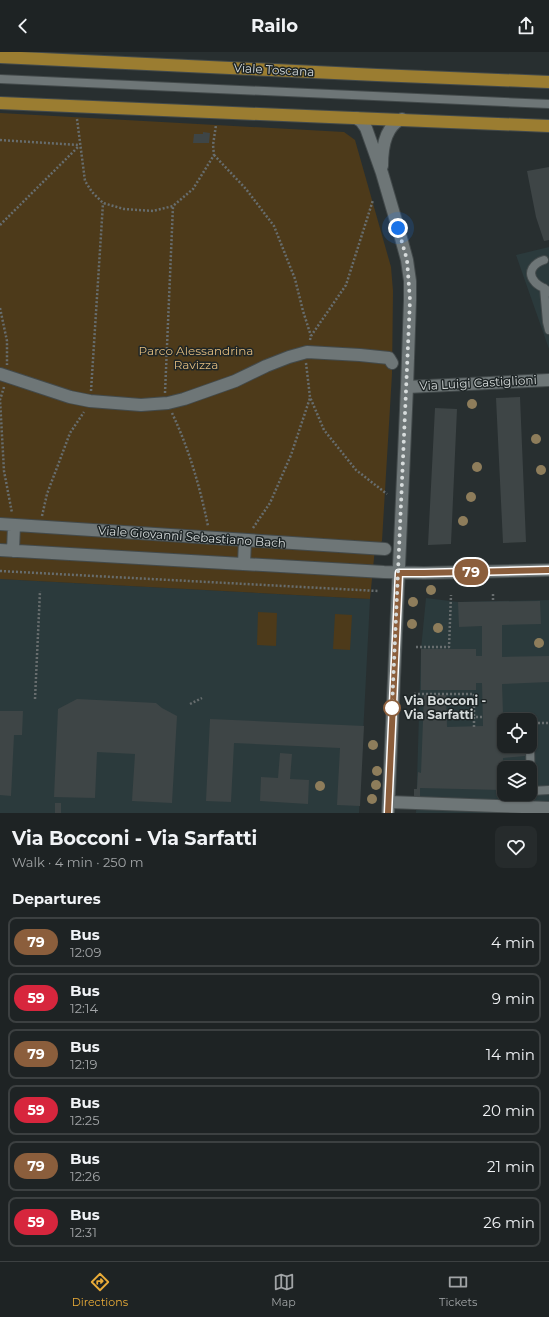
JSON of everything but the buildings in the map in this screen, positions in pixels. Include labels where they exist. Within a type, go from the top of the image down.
[{"type":"main road","name":"Viale Toscana","points":[[0,57],[549,82]]},
{"type":"main road","points":[[0,103],[549,126]]},
{"type":"street","points":[[356,118],[361,120],[366,128],[382,173],[407,260],[410,281],[407,387],[388,808],[549,808]]},
{"type":"street","points":[[382,173],[382,158],[385,141],[392,126],[402,119]]},
{"type":"street","points":[[3,375],[70,397],[90,401],[141,405],[168,403],[235,381],[266,366],[307,352],[389,358],[392,363]]},
{"type":"street","name":"Via Luigi Castiglioni","points":[[407,387],[549,380]]},
{"type":"street","name":"Viale Giovanni Sebastiano Bach","points":[[0,524],[385,549]]},
{"type":"street","points":[[0,550],[13,550],[14,525]]},
{"type":"street","points":[[244,564],[245,540]]},
{"type":"street","name":"Viale Giovanni Sebastiano Bach","points":[[13,550],[399,573],[549,570]]},
{"type":"lane","name":"Viale Toscana","points":[[0,79],[549,104]]},
{"type":"lane","points":[[544,260],[537,262],[534,265],[531,269],[531,274],[535,282],[546,290],[547,322],[549,330]]},
{"type":"lane","points":[[530,753],[531,790],[549,790]]},
{"type":"path","points":[[77,119],[85,180],[92,192],[103,203],[124,210],[153,211],[173,206],[193,189],[214,155],[213,144],[216,125]]},
{"type":"path","points":[[0,140],[80,145]]},
{"type":"path","points":[[0,225],[80,145]]},
{"type":"path","points":[[214,155],[246,189],[274,226],[295,279],[311,336]]},
{"type":"path","points":[[40,527],[47,494],[70,433],[90,401],[103,203]]},
{"type":"path","points":[[173,206],[165,392],[200,490],[211,538]]},
{"type":"path","points":[[0,308],[7,341],[0,400],[4,471],[14,525]]},
{"type":"path","points":[[245,540],[270,504],[291,455],[310,398]]},
{"type":"path","points":[[0,572],[378,591]]},
{"type":"path","points":[[36,700],[40,592]]},
{"type":"path","points":[[493,594],[493,601]]},
{"type":"path","points":[[416,647],[449,647],[451,595]]},
{"type":"path","points":[[414,694],[474,694],[474,726]]},
{"type":"path","points":[[190,704],[202,698]]},
{"type":"path","points":[[474,717],[483,717]]},
{"type":"path","points":[[537,723],[548,723]]},
{"type":"shaded area","points":[[549,247],[549,349],[516,255]]},
{"type":"shaded area","points":[[0,579],[370,599],[359,813],[0,813]]},
{"type":"shaded area","points":[[426,598],[458,602],[549,600],[549,813],[416,813],[421,649]]},
{"type":"green space","name":"Parco Alessandrina Ravizza","points":[[0,113],[344,132],[355,140],[391,267],[393,291],[392,374],[382,541],[375,548],[370,599],[0,579]]},
{"type":"green space","points":[[258,612],[277,613],[276,646],[257,645]]},
{"type":"green space","points":[[335,614],[352,615],[350,650],[333,649]]},
{"type":"bus line","name":"79","points":[[388,813],[399,573],[549,570]]},
{"type":"place","name":"Via Bocconi - Via Sarfatti","points":[[392,708]]},
{"type":"route","points":[[392,708],[410,300],[410,281],[407,260],[398,228]]}]
